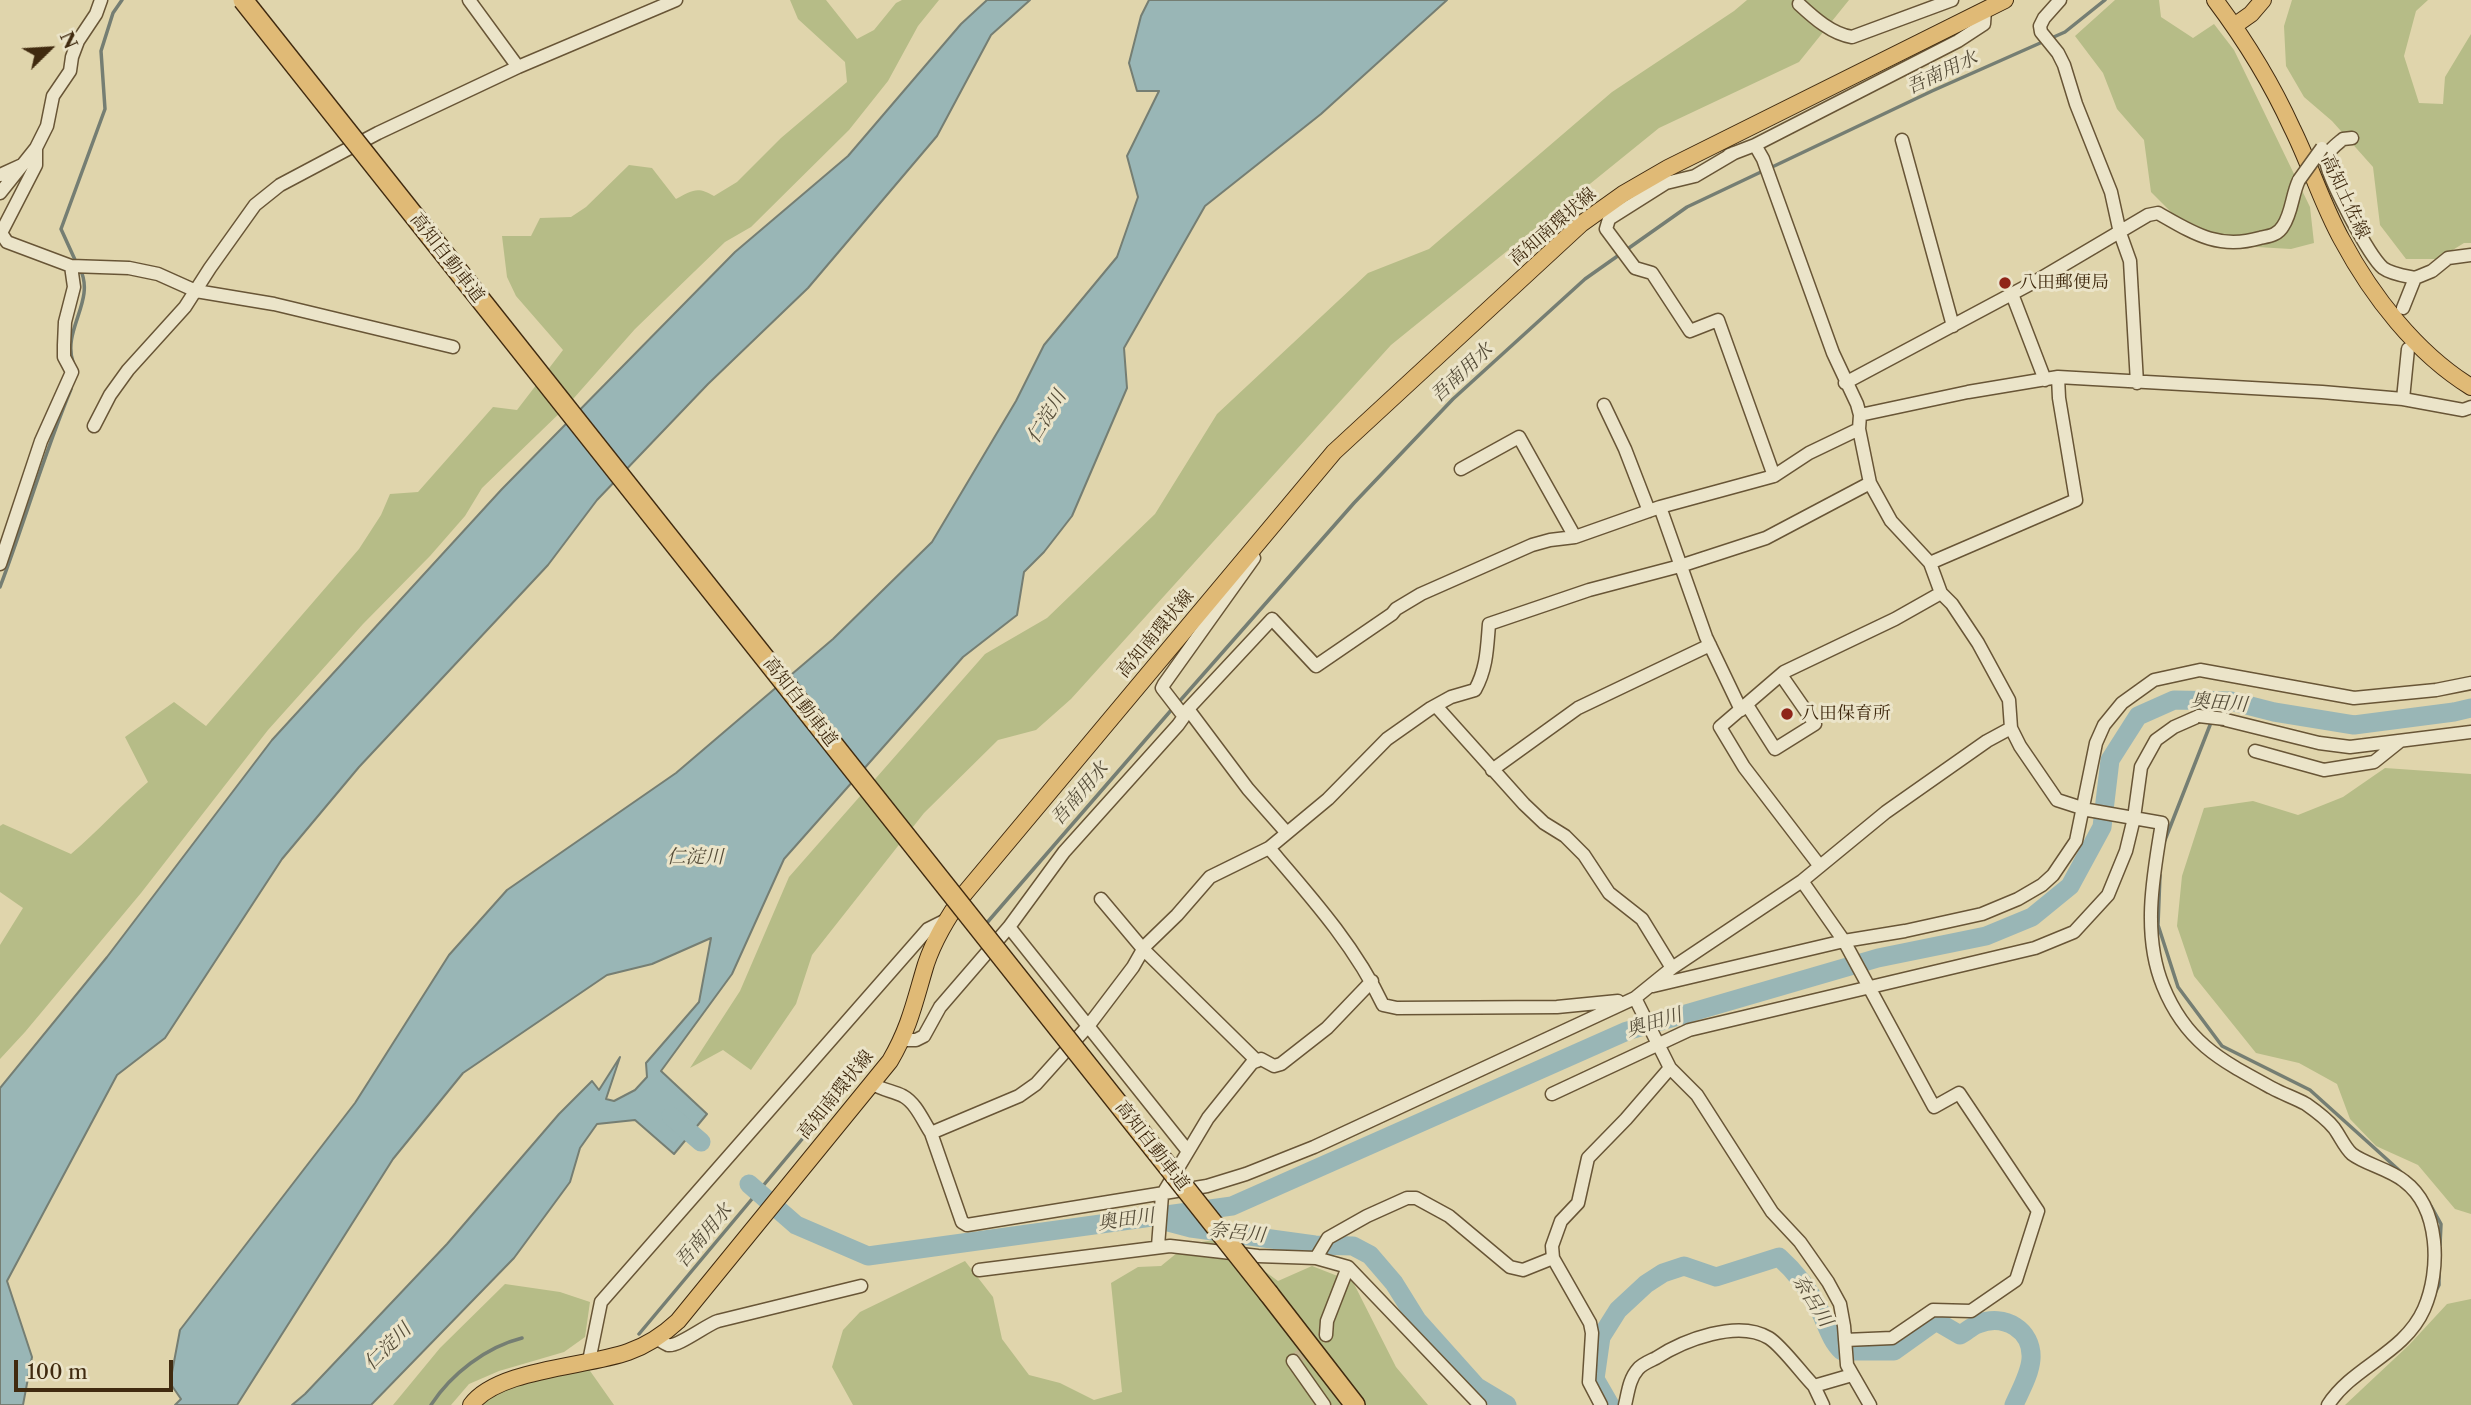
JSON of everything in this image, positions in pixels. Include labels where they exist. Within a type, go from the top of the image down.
[{"type":"highway","name":"高知自動車道","points":[[243,0],[1355,1405]]},
{"type":"main road","name":"高知南環状線","points":[[471,1405],[496,1385],[520,1377],[627,1353],[658,1339],[678,1321],[890,1061],[903,1040],[927,963],[946,920],[965,892],[1335,452],[1581,225],[1623,194],[1668,168],[2005,0]]},
{"type":"main road","name":"高知土佐線","points":[[2215,0],[2255,57],[2292,127],[2341,238],[2365,279],[2396,321],[2435,360],[2471,387]]},
{"type":"main road","points":[[2234,26],[2251,14],[2263,0]]},
{"type":"street","points":[[0,193],[36,148],[47,125],[53,96],[70,71],[78,41],[96,14],[101,0]]},
{"type":"street","points":[[470,0],[518,67]]},
{"type":"street","points":[[94,426],[110,395],[128,370],[185,307],[255,205],[280,185],[378,133],[518,67],[676,0]]},
{"type":"street","points":[[1800,4],[1813,17],[1843,36],[1852,37],[1952,0]]},
{"type":"street","points":[[2060,0],[2044,18],[2040,26],[2041,32],[2058,53],[2111,192],[2120,233],[2130,261],[2137,383]]},
{"type":"street","points":[[1668,168],[1688,170],[1755,145],[1958,41],[1984,24],[1985,10]]},
{"type":"street","points":[[2352,138],[2343,139],[2327,155],[2326,163],[2357,230],[2383,268],[2415,278],[2432,271],[2448,258],[2471,255]]},
{"type":"street","points":[[1902,140],[1953,326]]},
{"type":"street","points":[[1755,145],[1763,159],[1860,415],[1859,429],[1870,483],[1891,521],[1930,564],[1941,593],[1952,604],[1978,643],[2009,700],[2011,728],[2040,779],[2057,800],[2162,823],[2154,867],[2152,943],[2163,986],[2183,1023],[2216,1057],[2242,1073],[2303,1102],[2327,1120],[2352,1154],[2404,1180],[2422,1200],[2432,1227],[2434,1252],[2424,1308],[2410,1333],[2382,1359],[2350,1379],[2331,1399]]},
{"type":"street","points":[[36,148],[36,165],[1,233],[7,242],[71,265],[158,274],[196,291],[274,304],[453,347]]},
{"type":"street","points":[[1846,383],[2012,294],[2148,215],[2158,213],[2213,241],[2243,243],[2276,234],[2288,216],[2299,180],[2322,148]]},
{"type":"street","points":[[1734,153],[1695,176],[1667,183],[1609,219],[1606,229],[1635,268],[1652,273],[1690,331],[1718,320],[1774,476]]},
{"type":"street","points":[[0,175],[24,164]]},
{"type":"street","points":[[2341,238],[2357,230]]},
{"type":"street","points":[[0,564],[41,441],[72,372],[64,357],[65,322],[74,287],[71,265]]},
{"type":"street","points":[[2403,309],[2415,278]]},
{"type":"street","points":[[2012,294],[2045,380]]},
{"type":"street","points":[[2403,399],[2408,349]]},
{"type":"street","points":[[1860,415],[1968,392],[2058,377],[2269,388],[2403,399],[2463,410],[2471,407]]},
{"type":"street","points":[[1930,564],[2076,500],[2058,377]]},
{"type":"street","points":[[1604,405],[1655,509],[1710,645],[1744,708],[1775,749],[1815,724],[1781,675]]},
{"type":"street","points":[[903,1040],[916,1040],[924,1036],[940,1007],[1009,927],[1064,852],[1184,714],[1272,619],[1315,666],[1421,594],[1532,545],[1575,537],[1655,509],[1774,476],[1809,453],[1859,429]]},
{"type":"street","points":[[1461,469],[1519,437],[1575,537]]},
{"type":"street","points":[[930,1133],[1019,1096],[1036,1084],[1089,1025],[1133,967],[1143,949],[1210,877],[1269,848],[1328,799],[1387,739],[1431,708],[1451,697],[1475,690],[1484,674],[1487,660],[1489,624],[1530,608],[1680,566],[1766,538],[1870,483]]},
{"type":"street","points":[[1286,832],[1162,688],[1303,488]]},
{"type":"street","points":[[1819,865],[1744,767],[1720,727],[1781,675],[1933,600],[1941,593]]},
{"type":"street","points":[[1492,770],[1578,708],[1710,645]]},
{"type":"street","points":[[1651,986],[1844,941],[1982,914],[2018,899],[2042,885],[2053,875],[2076,841],[2085,808],[2096,743],[2104,725],[2122,703],[2154,680],[2200,670],[2354,698],[2437,690],[2471,683]]},
{"type":"street","points":[[1436,706],[1524,804],[1544,823],[1565,836],[1584,855],[1609,894],[1642,919],[1672,968]]},
{"type":"street","points":[[1552,1094],[1655,1038],[1867,984],[2035,948],[2074,932],[2108,895],[2126,851],[2129,817],[2141,767],[2156,740],[2174,727],[2199,716],[2225,719],[2222,719],[2319,743],[2350,747],[2471,732]]},
{"type":"street","points":[[872,1083],[882,1090],[903,1096],[914,1105],[930,1133],[962,1222],[967,1226],[1207,1186],[1277,1163],[1638,1002],[1651,986],[1672,968],[1802,881],[1886,812],[1987,741],[2011,728]]},
{"type":"street","points":[[2255,751],[2324,770],[2374,762],[2399,742]]},
{"type":"street","points":[[1269,848],[1340,935],[1371,981],[1382,1005],[1397,1008],[1557,1007],[1638,1002]]},
{"type":"street","points":[[1802,881],[1844,941],[1934,1107],[1959,1093],[2038,1211],[2015,1280],[1971,1311],[1934,1310],[1892,1338],[1846,1343]]},
{"type":"street","points":[[1101,899],[1143,949],[1257,1061]]},
{"type":"street","points":[[589,1362],[601,1302],[928,929],[946,920]]},
{"type":"street","points":[[1009,927],[1187,1150]]},
{"type":"street","points":[[1158,1246],[1162,1195],[1208,1118],[1252,1063],[1261,1059],[1274,1066],[1281,1064],[1327,1028],[1371,981]]},
{"type":"street","points":[[1638,1002],[1670,1068],[1697,1095],[1772,1212],[1800,1242],[1828,1282],[1840,1304],[1849,1370],[1870,1405]]},
{"type":"street","points":[[1601,1405],[1588,1382],[1592,1333],[1590,1323],[1553,1258],[1552,1246],[1561,1222],[1578,1203],[1588,1158],[1670,1068]]},
{"type":"street","points":[[1316,1258],[1328,1238],[1367,1216],[1407,1198],[1416,1198],[1449,1216],[1510,1268],[1523,1270],[1553,1258]]},
{"type":"street","points":[[1214,1251],[1232,1239]]},
{"type":"street","points":[[979,1270],[1170,1245],[1258,1256],[1316,1258],[1348,1267],[1480,1405]]},
{"type":"street","points":[[1326,1335],[1327,1321],[1348,1267]]},
{"type":"street","points":[[658,1339],[667,1345],[677,1344],[704,1326],[718,1321],[861,1286]]},
{"type":"street","points":[[1625,1405],[1630,1382],[1638,1368],[1666,1351],[1691,1341],[1740,1329],[1769,1338],[1814,1386],[1823,1405]]},
{"type":"street","points":[[1293,1362],[1324,1405]]},
{"type":"street","points":[[1814,1386],[1849,1370]]},
{"type":"green space","points":[[790,0],[826,0],[857,39],[874,30],[896,3],[902,0],[939,0],[918,26],[888,81],[849,130],[751,227],[725,242],[635,329],[566,407],[482,488],[465,516],[430,556],[363,624],[268,730],[141,893],[0,1059],[0,945],[23,908],[0,892],[0,826],[3,824],[71,854],[148,782],[125,737],[174,702],[206,726],[359,549],[381,515],[390,494],[418,492],[493,407],[517,410],[563,350],[516,296],[507,277],[502,236],[531,236],[540,218],[571,217],[586,207],[629,165],[652,168],[676,199],[695,190],[714,196],[737,182],[781,138],[847,82],[845,62],[798,19]]},
{"type":"green space","points":[[1747,0],[1849,0],[1799,62],[1659,128],[1391,345],[1071,699],[1036,730],[998,740],[924,813],[812,955],[796,1004],[751,1070],[723,1050],[690,1068],[740,991],[789,877],[985,654],[1047,618],[1155,514],[1217,414],[1368,273],[1429,249],[1612,92]]},
{"type":"green space","points":[[2115,0],[2159,0],[2161,17],[2193,38],[2214,24],[2234,50],[2310,207],[2314,243],[2291,249],[2239,246],[2174,215],[2151,192],[2144,140],[2117,109],[2103,73],[2075,36]]},
{"type":"green space","points":[[2292,0],[2428,0],[2416,11],[2404,56],[2419,103],[2443,104],[2445,77],[2471,34],[2471,243],[2464,243],[2438,259],[2406,259],[2380,225],[2373,167],[2332,121],[2304,97],[2286,66],[2284,26]]},
{"type":"green space","points":[[2385,768],[2471,774],[2471,1214],[2455,1209],[2418,1165],[2376,1146],[2350,1119],[2337,1084],[2299,1063],[2256,1053],[2194,976],[2177,926],[2182,876],[2204,808],[2253,801],[2298,815],[2343,797]]},
{"type":"green space","points":[[1221,1239],[1278,1281],[1312,1266],[1353,1282],[1396,1367],[1428,1405],[853,1405],[832,1367],[843,1330],[860,1312],[965,1261],[993,1297],[1002,1339],[1029,1375],[1060,1383],[1094,1400],[1122,1392],[1111,1283],[1138,1267],[1161,1266],[1188,1244]]},
{"type":"green space","points":[[505,1284],[560,1292],[590,1302],[585,1337],[564,1352],[499,1371],[469,1384],[451,1405],[393,1405],[440,1348]]},
{"type":"green space","points":[[2471,1299],[2471,1405],[2345,1405],[2409,1345],[2447,1304]]},
{"type":"green space","points":[[588,1368],[614,1405],[481,1405],[505,1389],[519,1384]]},
{"type":"water","points":[[987,0],[1030,0],[991,35],[937,136],[808,288],[708,384],[597,500],[548,565],[359,767],[282,859],[165,1038],[117,1075],[7,1281],[32,1357],[23,1405],[0,1405],[0,1088],[107,957],[272,740],[502,489],[735,252],[848,156],[961,24]]},
{"type":"water","name":"仁淀川","points":[[1149,0],[1447,0],[1321,114],[1205,206],[1124,348],[1127,388],[1072,516],[1044,552],[1024,572],[1017,615],[963,657],[784,859],[732,974],[661,1071],[707,1114],[674,1154],[635,1120],[597,1124],[580,1148],[570,1182],[514,1258],[371,1405],[292,1405],[447,1244],[559,1114],[592,1081],[599,1090],[620,1057],[606,1099],[614,1101],[635,1090],[647,1077],[646,1063],[699,1002],[711,938],[652,964],[607,975],[463,1073],[393,1159],[237,1405],[175,1405],[181,1399],[170,1383],[180,1330],[355,1103],[449,955],[507,890],[676,773],[833,639],[932,542],[1016,401],[1044,345],[1117,257],[1138,197],[1127,156],[1159,91],[1137,91],[1129,63],[1141,16]]},
{"type":"waterway","points":[[76,262],[61,229],[105,109],[101,51],[113,13],[122,0]]},
{"type":"waterway","name":"吾南用水","points":[[1770,168],[1932,91],[2065,32],[2105,0]]},
{"type":"waterway","name":"吾南用水","points":[[1178,703],[1354,503],[1453,399],[1585,279],[1687,207],[1763,171]]},
{"type":"waterway","points":[[73,362],[72,338],[84,292],[80,269]]},
{"type":"waterway","points":[[0,587],[71,389]]},
{"type":"waterway","name":"奥田川","points":[[749,1184],[796,1225],[868,1256],[1232,1206],[1627,1031],[1878,958],[1986,936],[2032,917],[2070,886],[2102,827],[2110,760],[2138,716],[2174,700],[2231,701],[2274,712],[2354,725],[2471,708]]},
{"type":"waterway","points":[[2215,713],[2219,701]]},
{"type":"waterway","name":"吾南用水","points":[[985,925],[1173,708]]},
{"type":"waterway","points":[[2165,840],[2212,720]]},
{"type":"waterway","points":[[2160,875],[2158,925],[2178,987],[2222,1046],[2310,1090],[2401,1172]]},
{"type":"waterway","name":"吾南用水","points":[[639,1334],[870,1058]]},
{"type":"waterway","name":"奥田川","points":[[671,1116],[701,1142]]},
{"type":"waterway","points":[[2431,1206],[2441,1224],[2440,1245]]},
{"type":"waterway","name":"奈呂川","points":[[1157,1219],[1191,1228],[1315,1245],[1353,1246],[1370,1255],[1394,1283],[1417,1320],[1477,1387],[1507,1405]]},
{"type":"waterway","name":"奈呂川","points":[[1610,1405],[1595,1379],[1601,1337],[1618,1310],[1646,1284],[1663,1273],[1684,1266],[1716,1277],[1779,1257],[1807,1288],[1832,1338],[1842,1351],[1894,1351],[1936,1321],[1960,1335],[1988,1321],[2015,1326],[2027,1340],[2031,1359],[2027,1376],[2014,1405]]},
{"type":"waterway","points":[[2435,1293],[2439,1285],[2439,1273]]},
{"type":"waterway","points":[[431,1405],[470,1363],[495,1348],[522,1338]]},
{"type":"tunnel","points":[[1293,1361],[1326,1335]]},
{"type":"place","name":"八田郵便局","points":[[2005,283]]},
{"type":"place","name":"八田保育所","points":[[1787,714]]}]
